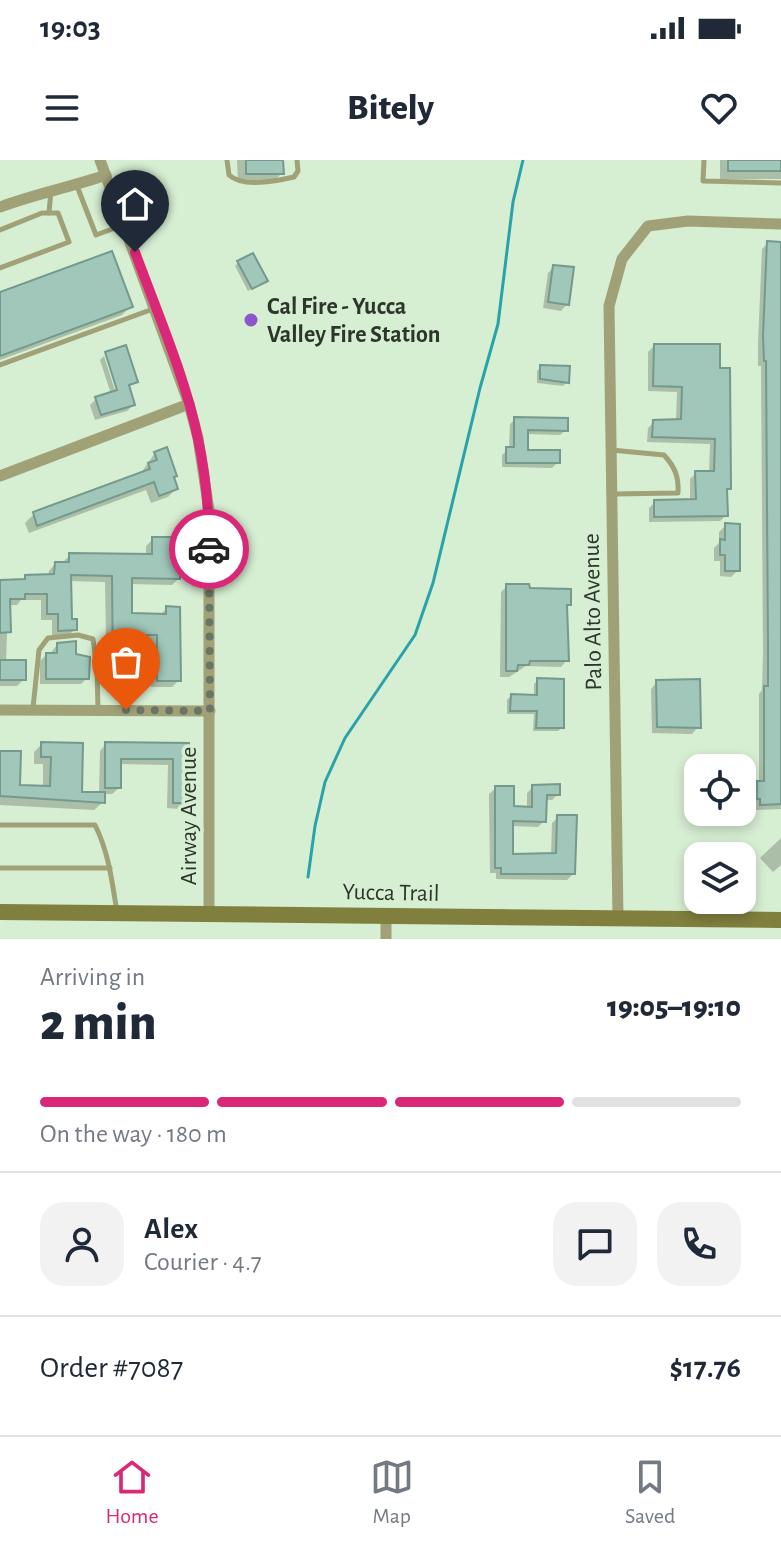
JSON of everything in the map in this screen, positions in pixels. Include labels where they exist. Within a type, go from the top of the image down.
[{"type":"main road","name":"Yucca Trail","points":[[0,912],[781,920]]},
{"type":"street","name":"Airway Avenue","points":[[100,160],[189,404],[198,438],[209,510],[209,913]]},
{"type":"street","points":[[0,207],[40,192],[106,175]]},
{"type":"street","name":"Palo Alto Avenue","points":[[618,918],[609,306],[622,259],[648,226],[688,221],[781,224]]},
{"type":"street","points":[[0,476],[189,404]]},
{"type":"street","points":[[0,710],[210,711]]},
{"type":"street","points":[[386,916],[386,939]]},
{"type":"lane","points":[[227,160],[229,175],[242,182],[278,181],[294,177],[298,171],[297,160]]},
{"type":"lane","points":[[704,160],[703,181],[781,183]]},
{"type":"lane","points":[[76,185],[96,235],[124,225]]},
{"type":"lane","points":[[49,213],[51,190]]},
{"type":"lane","points":[[0,230],[42,213],[58,213],[69,242],[0,268]]},
{"type":"lane","points":[[0,365],[155,308]]},
{"type":"lane","points":[[611,450],[664,455],[676,469],[679,484],[678,493],[612,494]]},
{"type":"lane","points":[[33,710],[39,650],[48,638],[78,635],[93,639],[98,710]]},
{"type":"lane","points":[[0,825],[95,825],[104,843],[117,913]]},
{"type":"lane","points":[[0,868],[110,868]]},
{"type":"building","points":[[246,160],[283,160],[284,174],[246,174]]},
{"type":"building","points":[[728,160],[781,160],[781,171],[728,171]]},
{"type":"building","points":[[767,241],[781,242],[781,804],[760,805],[757,781],[764,781],[764,686],[768,686],[766,361],[763,336]]},
{"type":"building","points":[[112,251],[133,307],[0,356],[0,292]]},
{"type":"building","points":[[253,253],[268,281],[252,289],[237,261]]},
{"type":"building","points":[[553,265],[574,267],[569,305],[548,302]]},
{"type":"building","points":[[654,344],[720,344],[720,368],[730,368],[731,489],[727,489],[728,516],[654,517],[654,500],[696,499],[695,471],[714,471],[715,439],[652,437],[653,420],[681,419],[682,387],[653,386]]},
{"type":"building","points":[[126,345],[138,382],[129,385],[135,405],[101,415],[95,397],[117,390],[105,352]]},
{"type":"building","points":[[540,365],[570,366],[569,383],[540,379]]},
{"type":"building","points":[[514,417],[568,418],[568,431],[528,430],[528,450],[560,450],[560,463],[506,463],[506,447],[514,447]]},
{"type":"building","points":[[167,447],[178,489],[159,496],[154,482],[37,526],[33,512],[150,469],[148,463],[157,460],[154,452]]},
{"type":"building","points":[[725,523],[740,524],[740,571],[725,571],[725,555],[720,555],[720,539],[725,540]]},
{"type":"building","points":[[152,537],[181,537],[180,579],[132,578],[132,613],[166,614],[166,606],[180,607],[181,681],[157,681],[157,635],[136,635],[137,681],[113,682],[112,576],[71,575],[72,619],[77,619],[77,630],[58,631],[58,614],[47,614],[47,594],[25,594],[25,599],[10,599],[11,632],[0,633],[0,580],[54,574],[55,562],[69,562],[69,553],[152,554]]},
{"type":"building","points":[[506,584],[571,589],[571,605],[567,605],[569,661],[530,661],[529,665],[518,665],[517,671],[506,671]]},
{"type":"building","points":[[76,641],[76,654],[90,657],[89,679],[46,679],[46,653],[57,653],[57,643]]},
{"type":"building","points":[[0,660],[26,660],[26,680],[0,680]]},
{"type":"building","points":[[537,678],[564,679],[564,728],[536,728],[537,711],[510,711],[511,694],[537,695]]},
{"type":"building","points":[[700,679],[701,728],[657,727],[656,680]]},
{"type":"building","points":[[41,742],[83,743],[82,792],[105,792],[105,803],[0,796],[0,751],[21,751],[20,785],[50,786],[51,757],[41,757]]},
{"type":"building","points":[[105,742],[189,743],[188,803],[173,803],[173,759],[121,759],[121,788],[105,788]]},
{"type":"building","points":[[560,784],[560,795],[547,795],[546,822],[513,821],[513,854],[556,853],[557,815],[577,815],[575,874],[501,874],[501,868],[495,868],[495,786],[514,786],[514,806],[532,807],[532,785]]},
{"type":"waterway","points":[[308,877],[325,782],[345,738],[415,635],[433,583],[498,324],[513,202],[523,160]]},
{"type":"way so far","points":[[126,710],[210,711],[209,549]]},
{"type":"place","name":"Cal Fire - Yucca Valley Fire Station","points":[[251,320]]},
{"type":"route","points":[[135,252],[198,438],[209,510],[209,549]]}]
